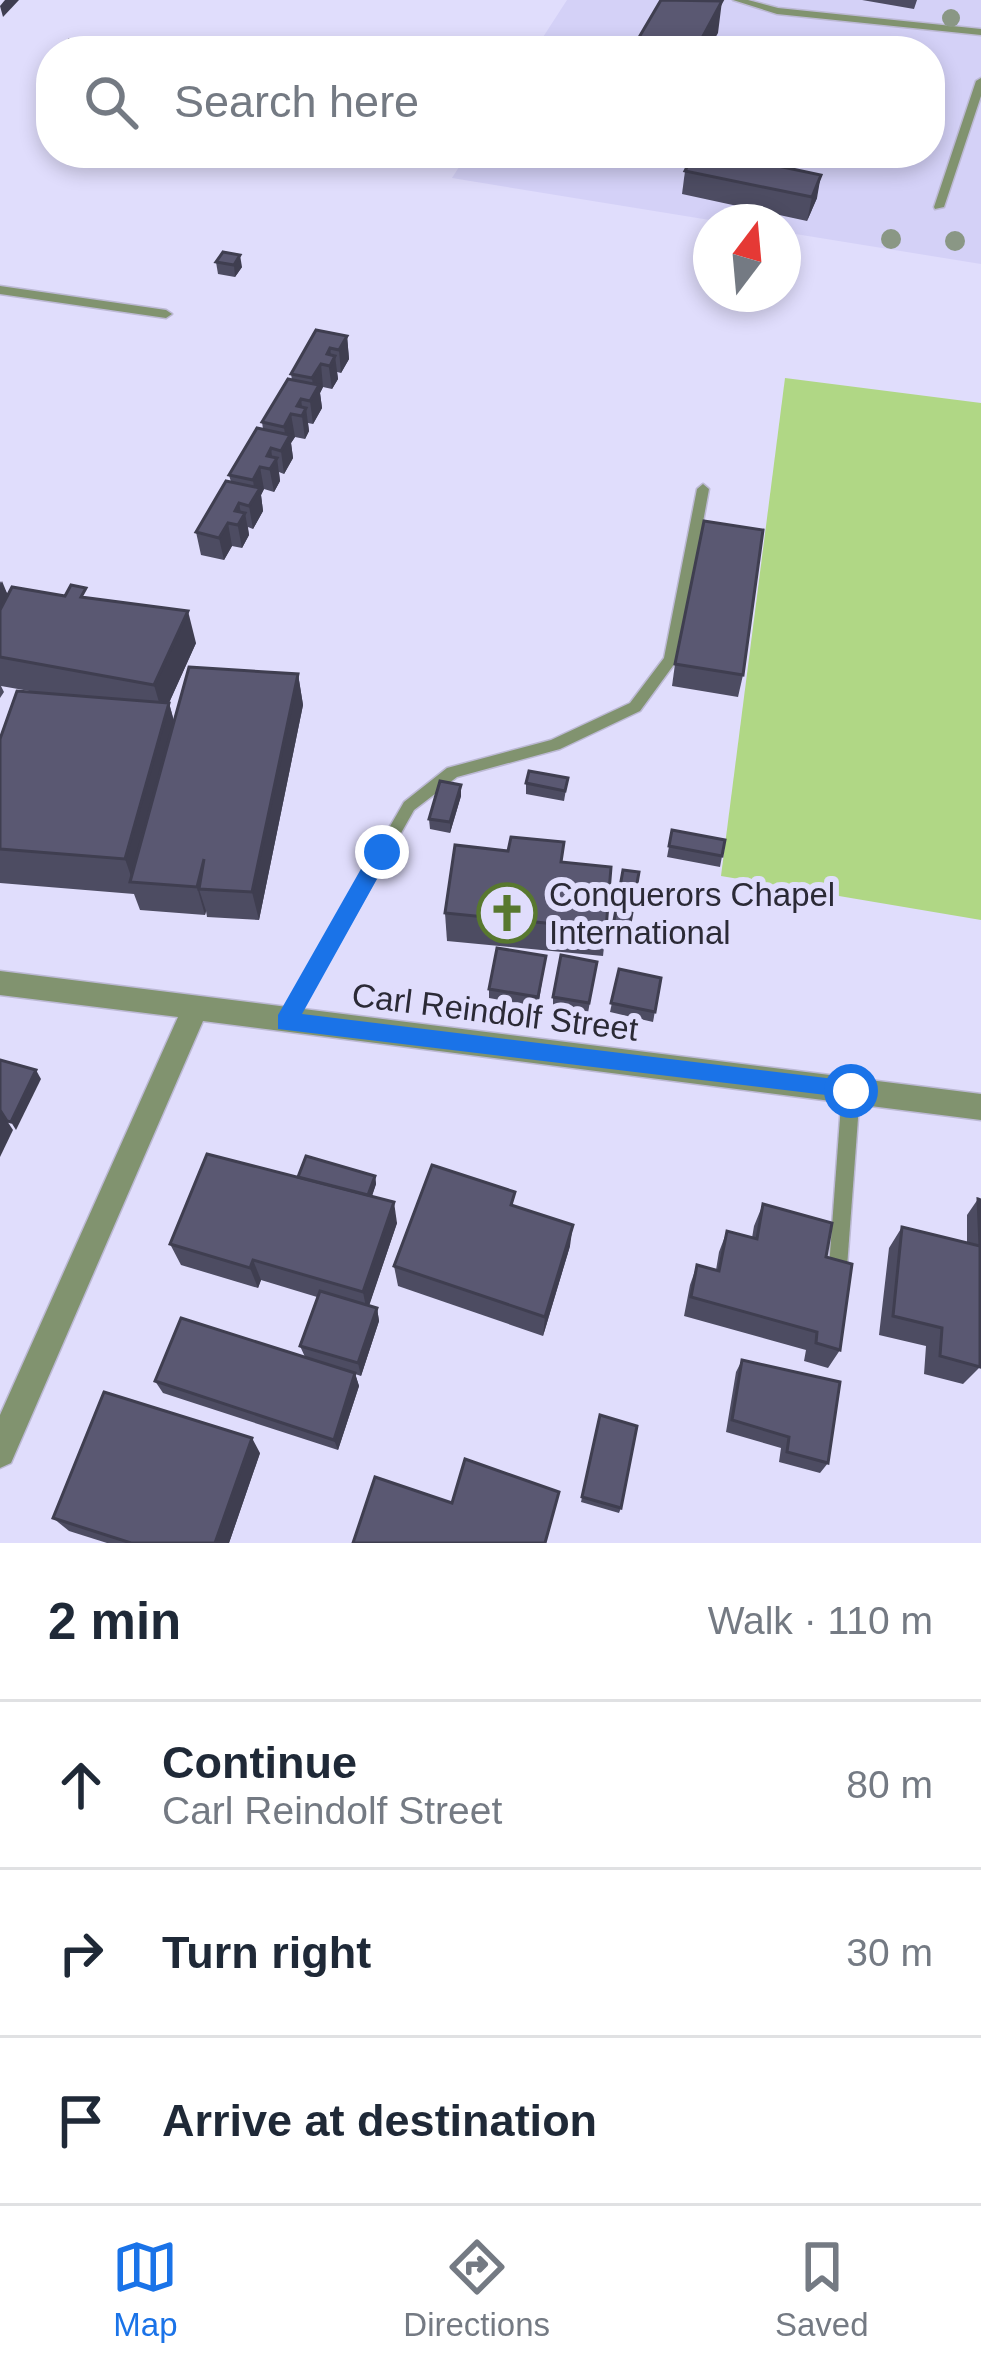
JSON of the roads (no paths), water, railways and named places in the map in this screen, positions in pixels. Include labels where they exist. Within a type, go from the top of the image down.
[{"type":"street","name":"Carl Reindolf Street","points":[[0,983],[981,1107]]},
{"type":"street","points":[[0,1452],[194,1011]]},
{"type":"lane","points":[[738,0],[777,11],[981,32]]},
{"type":"lane","points":[[939,207],[981,81]]},
{"type":"lane","points":[[967,125],[981,128]]},
{"type":"lane","points":[[0,290],[166,314]]},
{"type":"lane","points":[[286,1022],[409,806],[452,772],[555,745],[634,707],[671,659],[703,489]]},
{"type":"lane","points":[[838,1267],[851,1091]]},
{"type":"place","name":"Conquerors Chapel International","points":[[507,913]]}]
